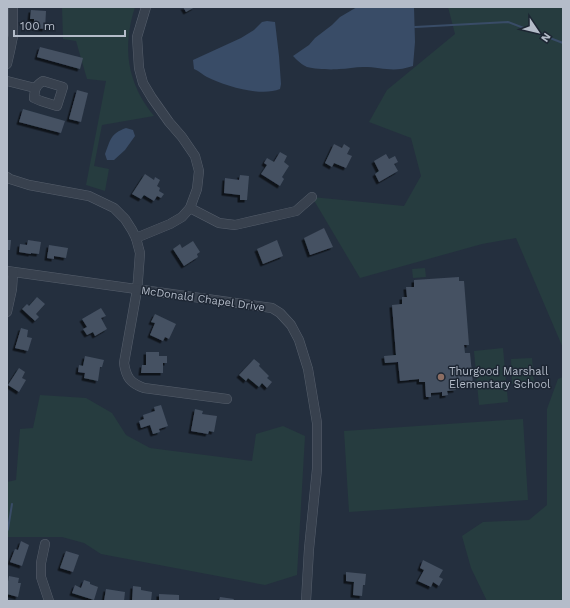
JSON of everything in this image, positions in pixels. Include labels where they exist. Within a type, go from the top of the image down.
[{"type":"street","points":[[7,64],[13,36],[13,7]]},
{"type":"street","points":[[136,238],[170,224],[182,217],[190,208],[197,189],[199,171],[195,156],[182,137],[169,122],[143,83],[139,68],[137,37],[146,7]]},
{"type":"street","points":[[7,81],[35,88]]},
{"type":"street","points":[[7,177],[29,185],[89,196],[114,208],[125,219],[136,238],[140,254],[138,290],[124,363],[125,372],[129,379],[136,385],[144,388],[227,399]]},
{"type":"street","points":[[190,208],[219,223],[236,225],[296,211],[312,197]]},
{"type":"street","points":[[7,312],[12,289],[10,272]]},
{"type":"street","name":"McDonald Chapel Drive","points":[[10,272],[272,308],[280,313],[291,325],[299,340],[308,369],[317,423],[317,468],[306,601]]},
{"type":"street","points":[[45,544],[41,563],[41,577],[49,601]]},
{"type":"green space","points":[[62,7],[135,7],[129,37],[128,51],[130,64],[138,91],[154,116],[102,125],[94,166],[109,169],[105,191],[86,185],[106,81],[87,79],[76,41],[63,39]]},
{"type":"green space","points":[[448,7],[563,7],[563,348],[516,238],[482,244],[360,278],[312,197],[404,206],[421,176],[411,138],[369,122],[387,90],[455,34]]},
{"type":"green space","points":[[425,268],[426,277],[413,278],[412,269]]},
{"type":"green space","points":[[503,348],[508,402],[479,405],[474,351]]},
{"type":"green space","points":[[532,358],[534,383],[512,384],[511,359]]},
{"type":"green space","points":[[563,377],[563,601],[487,601],[471,568],[462,536],[483,522],[529,520],[547,505],[547,409],[558,379]]},
{"type":"green space","points":[[40,395],[86,398],[112,413],[126,435],[150,448],[252,461],[256,434],[283,426],[305,436],[297,575],[265,585],[101,554],[84,543],[62,537],[8,537],[7,540],[7,482],[16,480],[20,429],[33,428]]},
{"type":"green space","points":[[523,419],[528,500],[349,512],[344,431]]},
{"type":"water","points":[[357,7],[414,7],[415,42],[413,66],[399,69],[363,67],[319,69],[305,66],[293,56],[309,45],[340,17]]},
{"type":"water","points":[[262,22],[275,22],[279,56],[280,89],[263,92],[233,87],[205,76],[194,69],[193,60],[241,38],[254,30]]},
{"type":"water","points":[[126,128],[133,130],[135,136],[125,150],[114,160],[107,160],[105,154],[110,141],[117,132]]},
{"type":"building","points":[[183,7],[195,7],[186,12]]},
{"type":"building","points":[[31,10],[46,11],[45,29],[34,28],[34,19],[30,19]]},
{"type":"building","points":[[40,47],[83,58],[80,69],[37,57]]},
{"type":"building","points":[[77,90],[88,93],[81,122],[69,119]]},
{"type":"building","points":[[23,109],[65,121],[61,133],[19,122]]},
{"type":"building","points":[[334,144],[342,148],[344,144],[350,148],[347,154],[352,156],[346,168],[334,163],[332,167],[325,163]]},
{"type":"building","points":[[280,152],[287,156],[284,162],[289,166],[282,177],[284,179],[280,186],[261,174],[267,165],[264,163],[267,158],[274,162]]},
{"type":"building","points":[[386,154],[389,159],[395,156],[398,162],[394,164],[398,171],[379,182],[375,174],[379,171],[374,161]]},
{"type":"building","points":[[145,174],[154,180],[155,177],[160,180],[157,186],[160,188],[159,191],[164,194],[161,198],[157,196],[154,201],[144,195],[141,199],[132,194]]},
{"type":"building","points":[[240,175],[249,176],[247,200],[240,200],[240,195],[224,193],[225,178],[239,180]]},
{"type":"building","points":[[324,228],[333,247],[310,255],[304,238]]},
{"type":"building","points":[[7,240],[11,240],[10,250],[7,250]]},
{"type":"building","points":[[28,240],[41,242],[39,254],[19,252],[20,244],[27,245]]},
{"type":"building","points":[[277,240],[283,256],[263,264],[257,249]]},
{"type":"building","points":[[193,241],[200,252],[197,254],[198,257],[184,266],[173,249],[180,244],[182,248]]},
{"type":"building","points":[[49,245],[68,248],[66,258],[54,256],[54,259],[47,258]]},
{"type":"building","points":[[459,277],[459,281],[464,281],[469,345],[464,345],[465,353],[470,353],[473,384],[455,385],[456,390],[447,391],[448,395],[442,396],[442,392],[431,393],[431,397],[426,397],[425,382],[419,382],[419,379],[400,381],[398,362],[385,363],[384,356],[396,355],[392,305],[402,304],[402,297],[407,297],[406,287],[414,287],[414,280]]},
{"type":"building","points":[[37,297],[45,304],[36,314],[39,317],[35,321],[22,309],[27,304],[29,306]]},
{"type":"building","points":[[101,308],[106,316],[101,318],[107,329],[95,336],[93,332],[87,335],[83,329],[87,327],[82,319]]},
{"type":"building","points":[[155,314],[176,324],[169,339],[165,337],[163,341],[150,335],[155,323],[151,322]]},
{"type":"building","points":[[21,328],[28,330],[27,337],[32,338],[28,351],[15,348]]},
{"type":"building","points":[[146,352],[159,352],[159,356],[167,356],[167,363],[163,363],[163,373],[141,373],[142,365],[146,365]]},
{"type":"building","points":[[85,356],[104,360],[102,367],[100,367],[98,381],[84,378],[85,373],[78,372],[79,365],[83,366]]},
{"type":"building","points":[[254,359],[260,364],[259,366],[269,376],[267,378],[272,382],[267,388],[262,383],[259,387],[248,378],[246,381],[239,375]]},
{"type":"building","points":[[19,368],[25,372],[22,378],[26,380],[19,392],[8,385]]},
{"type":"building","points":[[161,405],[168,426],[159,429],[160,432],[153,434],[150,425],[141,428],[139,421],[144,419],[143,415],[155,411],[154,407]]},
{"type":"building","points":[[195,409],[203,411],[202,414],[217,416],[214,432],[209,431],[208,434],[191,431]]},
{"type":"building","points":[[21,541],[29,545],[22,566],[10,562],[15,549],[18,550]]},
{"type":"building","points":[[66,551],[79,555],[73,572],[60,568]]},
{"type":"building","points":[[423,560],[443,570],[439,577],[443,579],[439,586],[433,582],[431,587],[418,581],[424,570],[420,568]]},
{"type":"building","points":[[346,572],[366,574],[362,596],[353,595],[354,582],[346,581]]},
{"type":"building","points":[[9,576],[19,578],[18,583],[21,583],[18,597],[7,594]]},
{"type":"building","points":[[84,580],[98,587],[94,600],[72,593],[75,585],[81,588]]},
{"type":"building","points":[[133,586],[141,587],[141,590],[152,592],[151,601],[132,601]]},
{"type":"building","points":[[106,589],[125,592],[124,601],[104,601]]},
{"type":"building","points":[[159,594],[179,595],[179,601],[159,601]]},
{"type":"building","points":[[220,597],[234,599],[233,601],[219,601]]},
{"type":"waterway","points":[[415,27],[508,22],[563,43]]},
{"type":"waterway","points":[[7,531],[12,504]]},
{"type":"place","name":"Thurgood Marshall Elementary School","points":[[441,377]]}]
